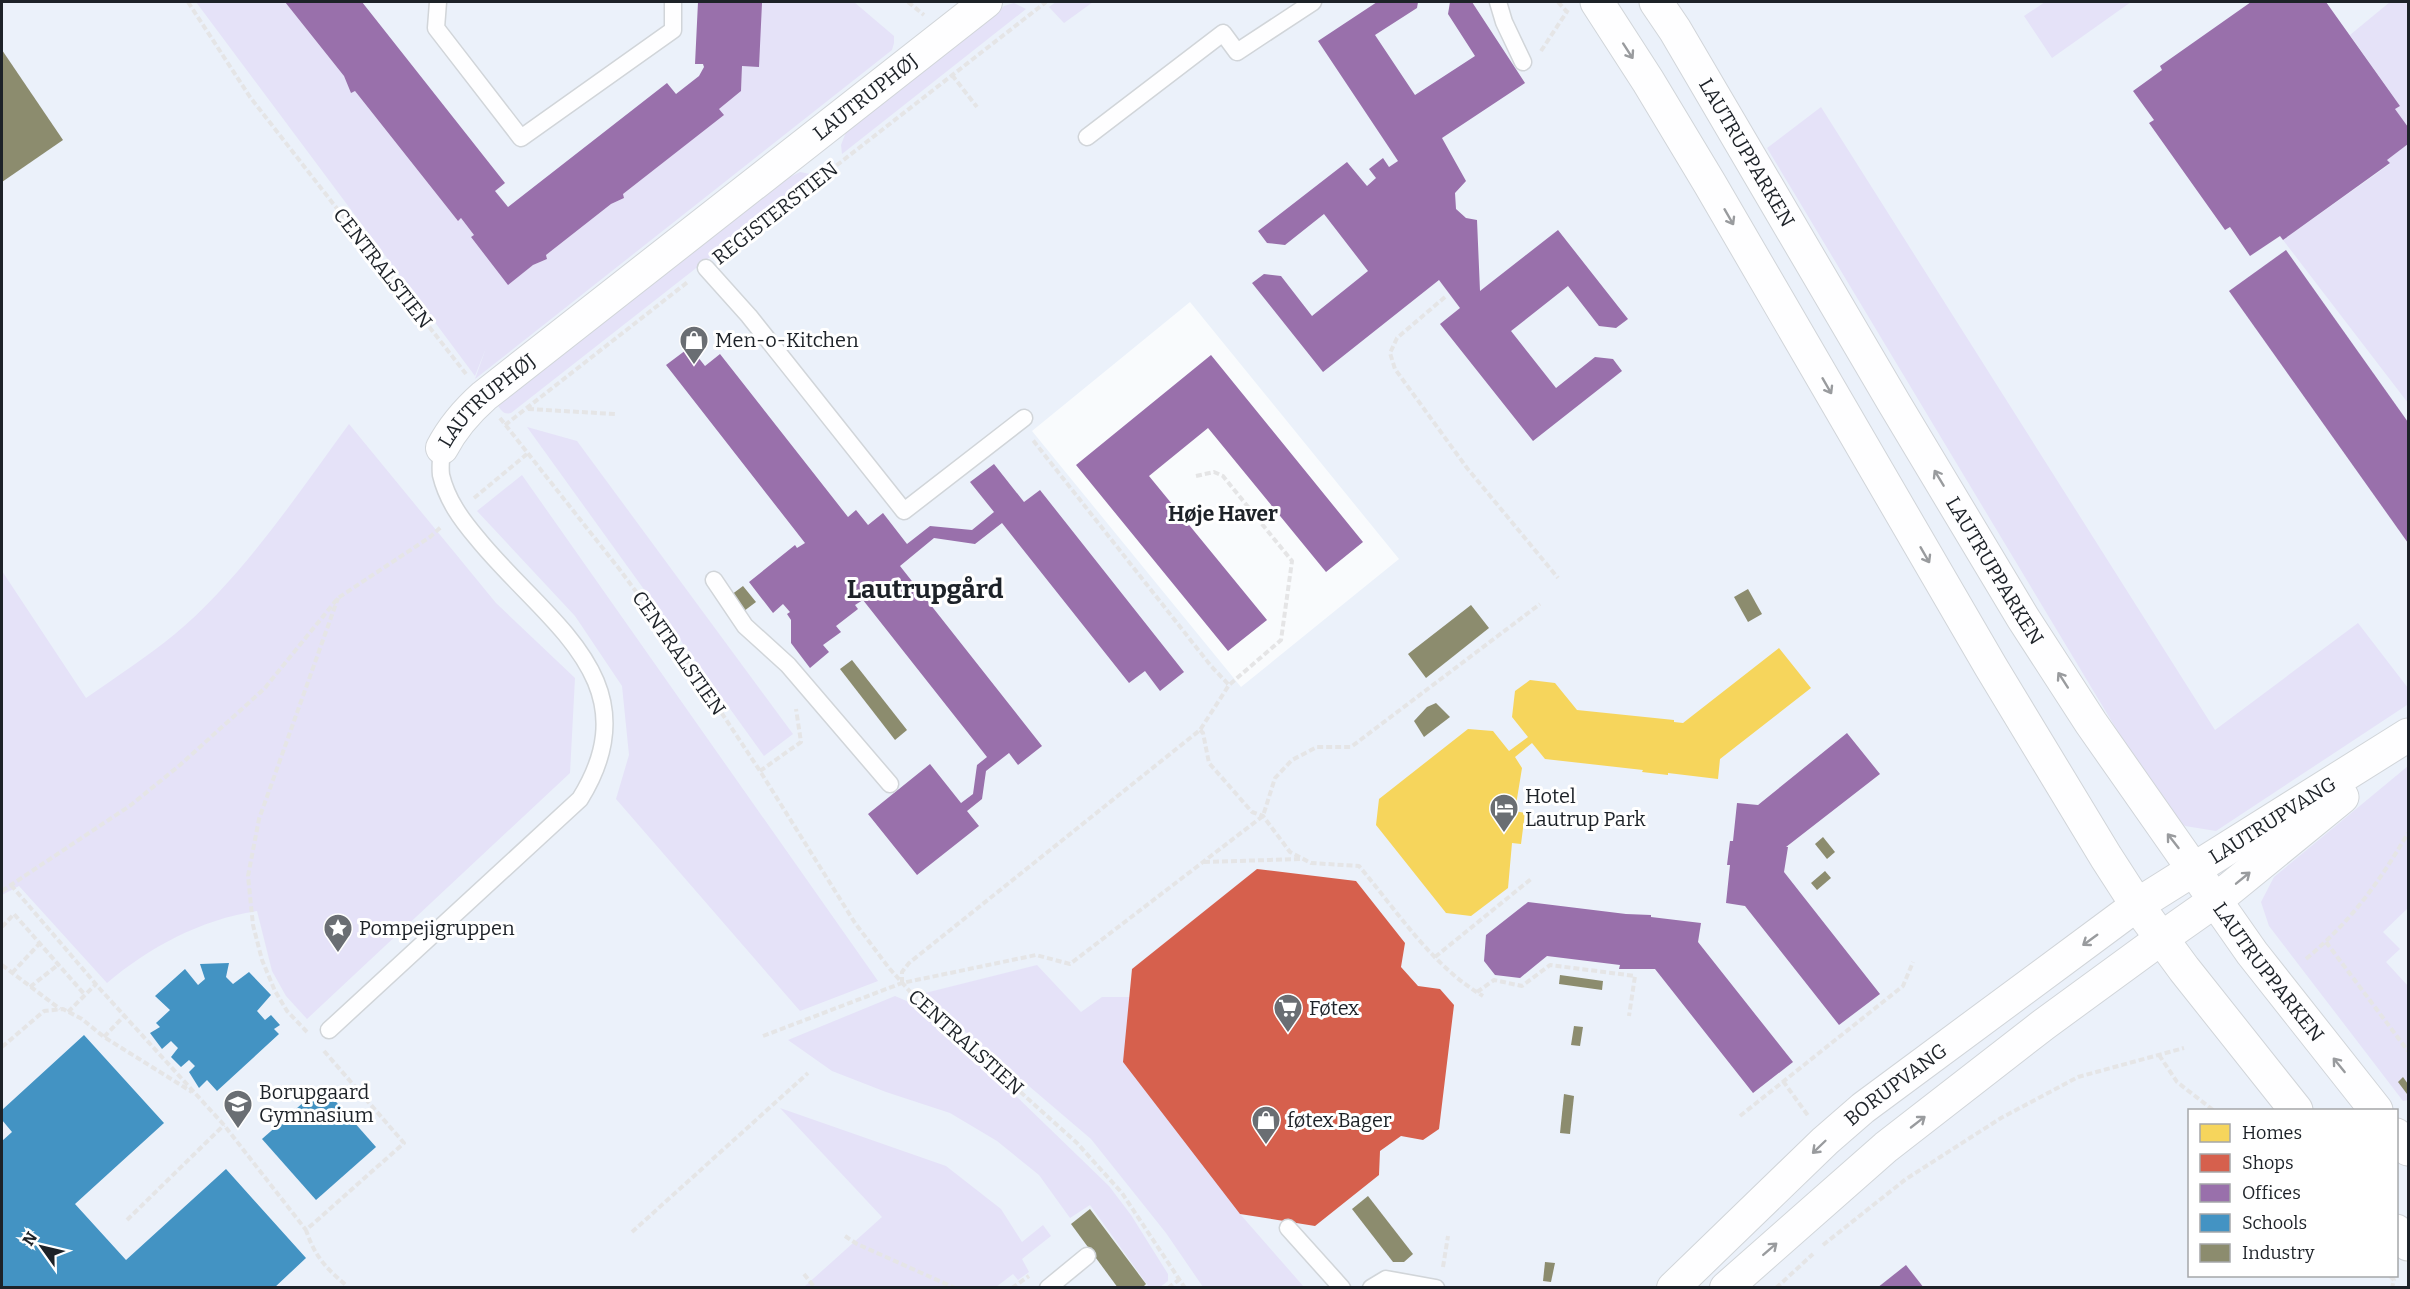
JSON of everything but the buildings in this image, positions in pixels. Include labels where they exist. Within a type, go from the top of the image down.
[{"type":"street","name":"LAUTRUPHØJ","points":[[442,448],[452,429],[464,414],[484,396],[986,2]]},
{"type":"street","name":"LAUTRUPPARKEN","points":[[1656,2],[1675,30],[2023,618],[2097,733],[2252,953],[2375,1109]]},
{"type":"street","points":[[1578,7],[1648,81],[1991,667],[2138,905],[2295,1109]]},
{"type":"street","name":"LAUTRUPVANG","points":[[2138,905],[2409,735]]},
{"type":"street","name":"LAUTRUPVANG","points":[[2162,939],[2216,900],[2409,742]]},
{"type":"street","name":"BORUPVANG","points":[[1673,1287],[1825,1141],[1863,1108],[2138,905]]},
{"type":"street","points":[[1726,1287],[1886,1147],[2043,1025],[2162,939]]},
{"type":"street","points":[[2398,1136],[2409,1149]]},
{"type":"street","points":[[2398,1232],[2409,1244]]},
{"type":"lane","points":[[438,2],[436,27],[521,138],[673,30],[673,2]]},
{"type":"lane","points":[[1087,137],[1223,33],[1237,52],[1313,2]]},
{"type":"lane","points":[[1498,2],[1504,22],[1523,62]]},
{"type":"lane","points":[[706,268],[749,316],[904,511],[1021,420]]},
{"type":"lane","name":"LAUTRUPHØJ","points":[[329,1030],[565,815],[592,781],[600,760],[606,718],[595,675],[567,636],[493,558],[457,514],[441,473],[442,448]]},
{"type":"lane","points":[[714,580],[745,626],[799,678],[890,784]]},
{"type":"lane","points":[[1288,1228],[1342,1287]]},
{"type":"lane","points":[[1048,1287],[1087,1256]]},
{"type":"lane","points":[[1371,1287],[1386,1279],[1439,1280]]},
{"type":"path","name":"CENTRALSTIEN","points":[[188,2],[250,97],[620,570],[686,659],[760,771],[855,923],[914,996],[1077,1143],[1122,1193],[1185,1287]]},
{"type":"path","name":"REGISTERSTIEN","points":[[506,425],[1046,2]]},
{"type":"path","points":[[1523,62],[1533,63],[1578,7],[1558,2]]},
{"type":"path","points":[[952,75],[977,106]]},
{"type":"path","points":[[1445,297],[1397,338],[1390,353],[1395,369],[1467,468],[1558,578]]},
{"type":"path","points":[[527,409],[615,414]]},
{"type":"path","points":[[1021,420],[1228,685]]},
{"type":"path","points":[[2,891],[131,805],[207,742],[264,689],[338,598],[430,537],[527,454]]},
{"type":"path","points":[[902,983],[902,972],[909,963],[1200,730],[1228,685],[1281,640],[1292,561],[1223,476],[1214,472],[1196,476]]},
{"type":"path","points":[[309,1034],[287,1011],[275,991],[262,960],[253,925],[248,876],[258,819],[338,598]]},
{"type":"path","points":[[763,1036],[902,983],[1036,955],[1070,964],[1263,816],[1275,778],[1292,760],[1317,747],[1351,747],[1540,604]]},
{"type":"path","points":[[760,771],[801,742],[793,690],[799,678]]},
{"type":"path","points":[[1200,730],[1203,733],[1209,763],[1252,812],[1263,816],[1290,852],[1311,863],[1359,866],[1434,957],[1464,985],[1484,996]]},
{"type":"path","points":[[2306,959],[2361,906],[2409,833]]},
{"type":"path","points":[[1203,862],[1305,859]]},
{"type":"path","points":[[1434,957],[1530,879]]},
{"type":"path","points":[[11,885],[96,984],[224,1125],[306,1230],[311,1247],[324,1267],[347,1286]]},
{"type":"path","points":[[2,927],[14,914],[85,995]]},
{"type":"path","points":[[2326,942],[2409,1051]]},
{"type":"path","points":[[12,973],[40,943]]},
{"type":"path","points":[[1740,1116],[1903,986],[1913,962]]},
{"type":"path","points":[[30,987],[59,964]]},
{"type":"path","points":[[1477,992],[1494,980],[1522,986],[1550,964],[1635,976],[1629,1016]]},
{"type":"path","points":[[2,965],[60,1010]]},
{"type":"path","points":[[68,1012],[96,984]]},
{"type":"path","points":[[2,1047],[44,1011],[60,1010],[82,1019],[104,1037],[197,1095]]},
{"type":"path","points":[[104,1037],[125,1015]]},
{"type":"path","points":[[1776,1287],[1906,1179],[2001,1118],[2078,1077],[2184,1048]]},
{"type":"path","points":[[306,1230],[404,1143],[323,1051]]},
{"type":"path","points":[[2159,1055],[2177,1082],[2212,1109]]},
{"type":"path","points":[[632,1232],[808,1073]]},
{"type":"path","points":[[127,1221],[224,1125]]},
{"type":"path","points":[[845,1236],[857,1244],[955,1287]]},
{"type":"path","points":[[1439,1280],[1448,1236]]},
{"type":"path","points":[[804,1274],[815,1287]]},
{"type":"path","points":[[1168,1287],[1180,1279]]},
{"type":"shaded area","points":[[2,2],[2408,2],[2408,1287],[2,1288]],"holes":[[[1190,302],[1399,559],[1241,687],[1032,431]]]},
{"type":"shaded area","points":[[196,2],[285,2],[344,76],[351,92],[355,91],[458,221],[461,218],[474,235],[471,237],[508,284],[533,265],[547,259],[546,255],[611,204],[624,198],[623,194],[723,115],[719,109],[741,91],[742,66],[761,3],[722,2],[854,2],[894,36],[894,43],[892,50],[475,379],[486,348],[475,376]]},
{"type":"shaded area","points":[[1056,2],[1093,2],[1064,23],[1049,7]]},
{"type":"shaded area","points":[[2045,2],[2131,2],[2052,58],[2024,16]]},
{"type":"shaded area","points":[[2390,2],[2408,2],[2408,127],[2395,109],[2400,106],[2350,35]]},
{"type":"shaded area","points":[[1014,3],[1026,9],[842,154],[841,145],[846,132],[1004,6]]},
{"type":"shaded area","points":[[1821,107],[2215,730],[2358,623],[2408,688],[2407,705],[2216,831],[2185,826],[2165,810],[1767,148]]},
{"type":"shaded area","points":[[2408,144],[2408,403],[2283,240],[2390,164],[2387,160]]},
{"type":"shaded area","points":[[800,172],[815,175],[511,413],[505,413],[498,406],[788,178]]},
{"type":"shaded area","points":[[349,424],[496,603],[575,678],[570,773],[307,1019],[286,996],[272,971],[257,911],[216,921],[177,936],[140,958],[107,983],[19,886],[2,895],[2,571],[86,698],[175,634],[223,588],[268,535]]},
{"type":"shaded area","points":[[527,427],[577,441],[793,734],[764,756]]},
{"type":"shaded area","points":[[522,475],[878,981],[800,1011],[616,799],[629,755],[622,686],[575,616],[477,511]]},
{"type":"shaded area","points":[[2408,766],[2408,908],[2383,932],[2400,949],[2386,962],[2408,986],[2408,1100],[2403,1101],[2269,926],[2261,902],[2274,877]]},
{"type":"shaded area","points":[[1037,965],[1081,1012],[1102,997],[1130,997],[1240,1214],[1304,1287],[1203,1287],[1166,1233],[1091,1139],[921,994]]},
{"type":"shaded area","points":[[895,996],[909,1002],[1014,1094],[1109,1186],[1131,1215],[1168,1274],[1168,1281],[1160,1287],[1149,1287],[1090,1205],[1070,1218],[1039,1175],[997,1141],[950,1113],[832,1071],[788,1040]]},
{"type":"shaded area","points":[[780,1108],[946,1166],[1001,1209],[1022,1242],[1043,1225],[1051,1236],[1022,1259],[1029,1272],[1018,1280],[1013,1274],[996,1287],[804,1287],[882,1217]]},
{"type":"place","name":"Men-o-Kitchen","points":[[694,366]]},
{"type":"place","name":"Hotel Lautrup Park","points":[[1504,834]]},
{"type":"place","name":"Pompejigruppen","points":[[338,954]]},
{"type":"place","name":"Føtex","points":[[1288,1034]]},
{"type":"place","name":"Borupgaard Gymnasium","points":[[238,1130]]},
{"type":"place","name":"føtex Bager","points":[[1266,1146]]},
{"type":"district","name":"Høje Haver","points":[[1223,514]]},
{"type":"district","name":"Lautrupgård","points":[[925,589]]}]
